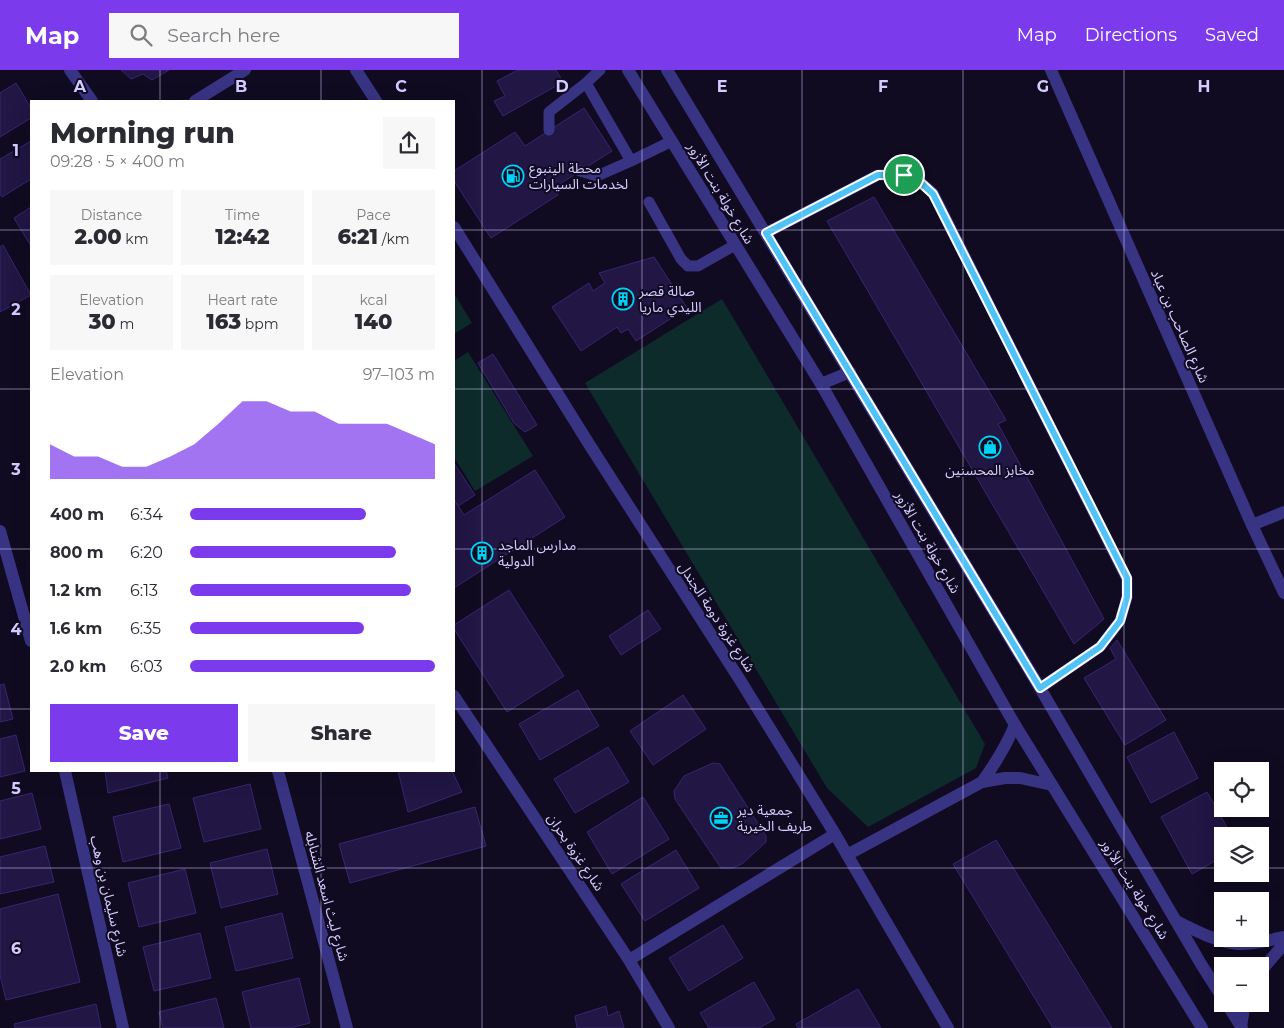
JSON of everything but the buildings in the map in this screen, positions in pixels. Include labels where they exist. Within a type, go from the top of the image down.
[{"type":"street","points":[[70,70],[91,100]]},
{"type":"street","points":[[197,100],[245,70]]},
{"type":"street","points":[[356,70],[375,100]]},
{"type":"street","name":"شارع خولة بنت الأزور","points":[[628,70],[821,384],[1015,725],[1202,1028]]},
{"type":"street","name":"شارع خولة بنت الأزور","points":[[667,70],[1040,688],[1214,984]]},
{"type":"street","name":"شارع الصاحب بن عباد","points":[[1051,70],[1252,525],[1284,593]]},
{"type":"street","name":"شارع غزوة دومة الجندل","points":[[455,229],[589,444],[740,680],[834,834],[948,1028]]},
{"type":"street","points":[[821,384],[850,372]]},
{"type":"street","points":[[1252,525],[1284,512]]},
{"type":"street","points":[[0,531],[30,637]]},
{"type":"street","name":"شارع غزوة بحران","points":[[455,698],[629,960],[669,1028]]},
{"type":"street","points":[[982,782],[1006,746],[1015,725]]},
{"type":"street","name":"شارع سليمان بن وهب","points":[[65,772],[123,1028]]},
{"type":"street","name":"شارع ليث اسعد الشنابله","points":[[278,772],[347,1028]]},
{"type":"street","points":[[847,856],[982,782],[1005,778],[1020,778],[1052,785]]},
{"type":"street","points":[[629,960],[834,834]]},
{"type":"street","points":[[1176,921],[1214,938],[1236,944],[1251,944],[1284,937]]},
{"type":"street","points":[[1269,962],[1284,944]]},
{"type":"street","points":[[1232,1012],[1242,1027]]},
{"type":"street","points":[[1242,1027],[1244,1012]]},
{"type":"lane","points":[[550,130],[549,112],[600,70]]},
{"type":"lane","points":[[586,83],[631,161]]},
{"type":"lane","points":[[580,171],[597,176],[672,141]]},
{"type":"lane","points":[[766,233],[878,175],[904,175],[919,181],[933,194],[1127,578],[1127,597],[1120,621],[1100,647],[1040,688]]},
{"type":"lane","points":[[649,202],[680,259],[688,266],[698,266],[735,245]]},
{"type":"green space","points":[[455,295],[472,323],[455,333]]},
{"type":"green space","points":[[722,299],[985,744],[976,768],[868,827],[827,788],[585,383]]},
{"type":"green space","points":[[468,352],[533,456],[475,491],[455,459],[455,360]]},
{"type":"place","name":"محطة الينبوع لخدمات السيارات","points":[[513,176]]},
{"type":"place","name":"صالة قصر الليدي ماريا","points":[[623,299]]},
{"type":"place","name":"مخابز المحسنين","points":[[990,447]]},
{"type":"place","name":"مدارس الماجد الدولية","points":[[482,553]]},
{"type":"place","name":"جمعية دير طريف الخيرية","points":[[721,818]]},
{"type":"route","points":[[878,175],[904,175],[919,181],[933,194],[1127,578],[1127,597],[1120,621],[1100,647],[1040,688],[766,233],[878,175]]}]
